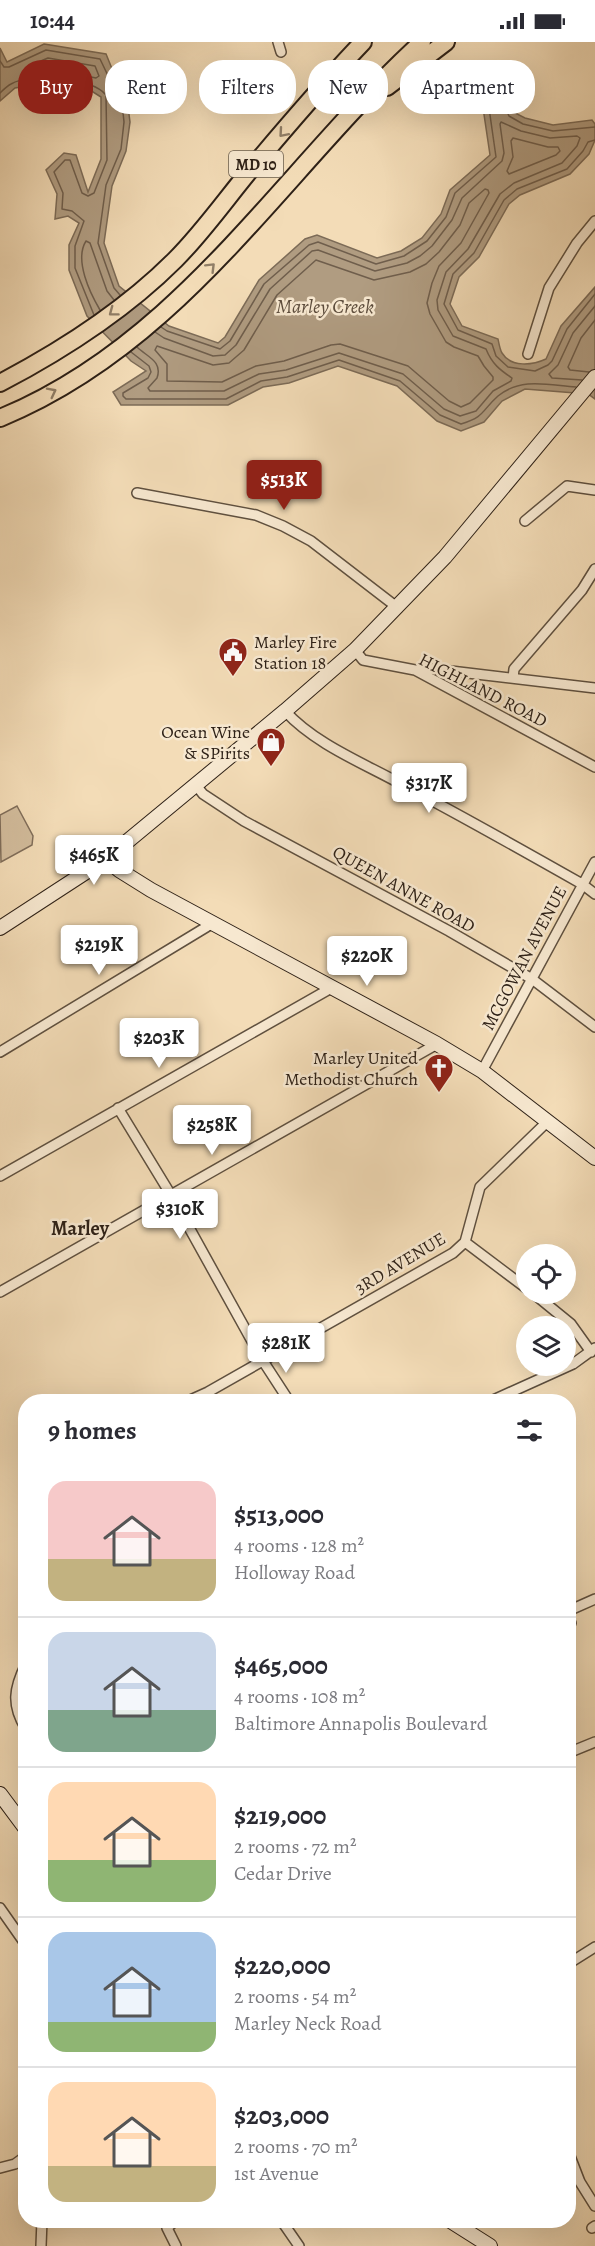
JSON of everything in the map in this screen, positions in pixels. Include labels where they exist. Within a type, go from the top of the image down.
[{"type":"highway","name":"MD 10","points":[[0,382],[77,338],[148,285],[176,260],[332,74],[363,42]]},
{"type":"highway","name":"MD 10","points":[[0,418],[67,384],[102,361],[170,309],[230,249],[346,119],[422,42]]},
{"type":"highway","points":[[346,119],[446,42]]},
{"type":"main road","points":[[0,928],[106,859],[355,650],[398,608],[456,544],[595,377]]},
{"type":"main road","points":[[106,859],[151,890],[333,987],[482,1071],[595,1158]]},
{"type":"main road","points":[[0,1794],[18,1818]]},
{"type":"main road","points":[[462,2228],[490,2246]]},
{"type":"street","points":[[528,354],[549,288],[595,221]]},
{"type":"street","points":[[525,521],[567,486],[595,490]]},
{"type":"street","points":[[137,493],[256,515],[284,526],[311,541],[398,608]]},
{"type":"street","points":[[513,678],[514,669],[582,590],[595,569]]},
{"type":"street","name":"HIGHLAND ROAD","points":[[355,650],[363,660],[415,670],[595,767]]},
{"type":"street","points":[[415,670],[434,669],[595,688]]},
{"type":"street","points":[[285,711],[296,723],[327,744],[582,884],[595,894]]},
{"type":"street","name":"QUEEN ANNE ROAD","points":[[195,784],[203,794],[247,822],[449,931],[532,979],[595,1027]]},
{"type":"street","name":"MCGOWAN AVENUE","points":[[482,1071],[595,862]]},
{"type":"street","points":[[0,1051],[213,923]]},
{"type":"street","points":[[0,1176],[333,987]]},
{"type":"street","points":[[0,1292],[437,1044]]},
{"type":"street","points":[[118,1108],[171,1195],[263,1360],[285,1394]]},
{"type":"street","name":"3RD AVENUE","points":[[204,1394],[444,1258],[465,1242],[480,1187],[548,1121]]},
{"type":"street","points":[[465,1242],[516,1280]]},
{"type":"street","points":[[507,1394],[573,1364],[593,1350],[571,1324],[546,1304]]},
{"type":"street","points":[[576,1607],[595,1599]]},
{"type":"street","points":[[18,1689],[15,1709],[18,1714]]},
{"type":"street","points":[[576,1750],[595,1742]]},
{"type":"street","points":[[0,1908],[3,1921],[18,1937]]},
{"type":"street","points":[[576,1959],[595,1947]]},
{"type":"street","points":[[0,2168],[18,2162]]},
{"type":"street","points":[[576,2171],[595,2206]]},
{"type":"street","points":[[41,2246],[42,2228]]},
{"type":"street","points":[[167,2228],[176,2246]]},
{"type":"street","points":[[287,2228],[299,2246]]},
{"type":"shaded area","points":[[17,806],[33,836],[32,845],[1,862],[0,815]]},
{"type":"water","name":"Marley Creek","points":[[44,44],[106,54],[108,60],[105,60],[105,114],[129,114],[130,122],[126,151],[112,186],[104,243],[119,286],[169,326],[218,343],[225,337],[259,280],[305,239],[317,235],[377,258],[401,251],[422,238],[441,214],[450,190],[490,155],[484,114],[517,114],[553,125],[592,120],[595,124],[595,140],[589,154],[570,174],[520,195],[509,204],[479,257],[459,277],[450,304],[462,326],[498,339],[500,349],[506,358],[516,363],[529,364],[546,359],[561,326],[595,287],[595,399],[588,394],[525,389],[502,401],[484,422],[461,431],[437,421],[397,386],[338,366],[289,383],[263,387],[228,405],[121,405],[113,392],[146,371],[131,361],[87,316],[69,270],[69,245],[79,223],[68,216],[55,219],[57,194],[46,170],[64,153],[76,155],[88,192],[101,159],[101,97],[93,92],[93,60],[18,60],[18,88],[0,101],[0,48],[7,62]]},
{"type":"place","name":"Marley Fire Station 18","points":[[233,678]]},
{"type":"place","name":"Ocean Wine & SPirits","points":[[271,768]]},
{"type":"place","name":"Marley United Methodist Church","points":[[439,1094]]},
{"type":"district","name":"Marley","points":[[80,1228]]}]
